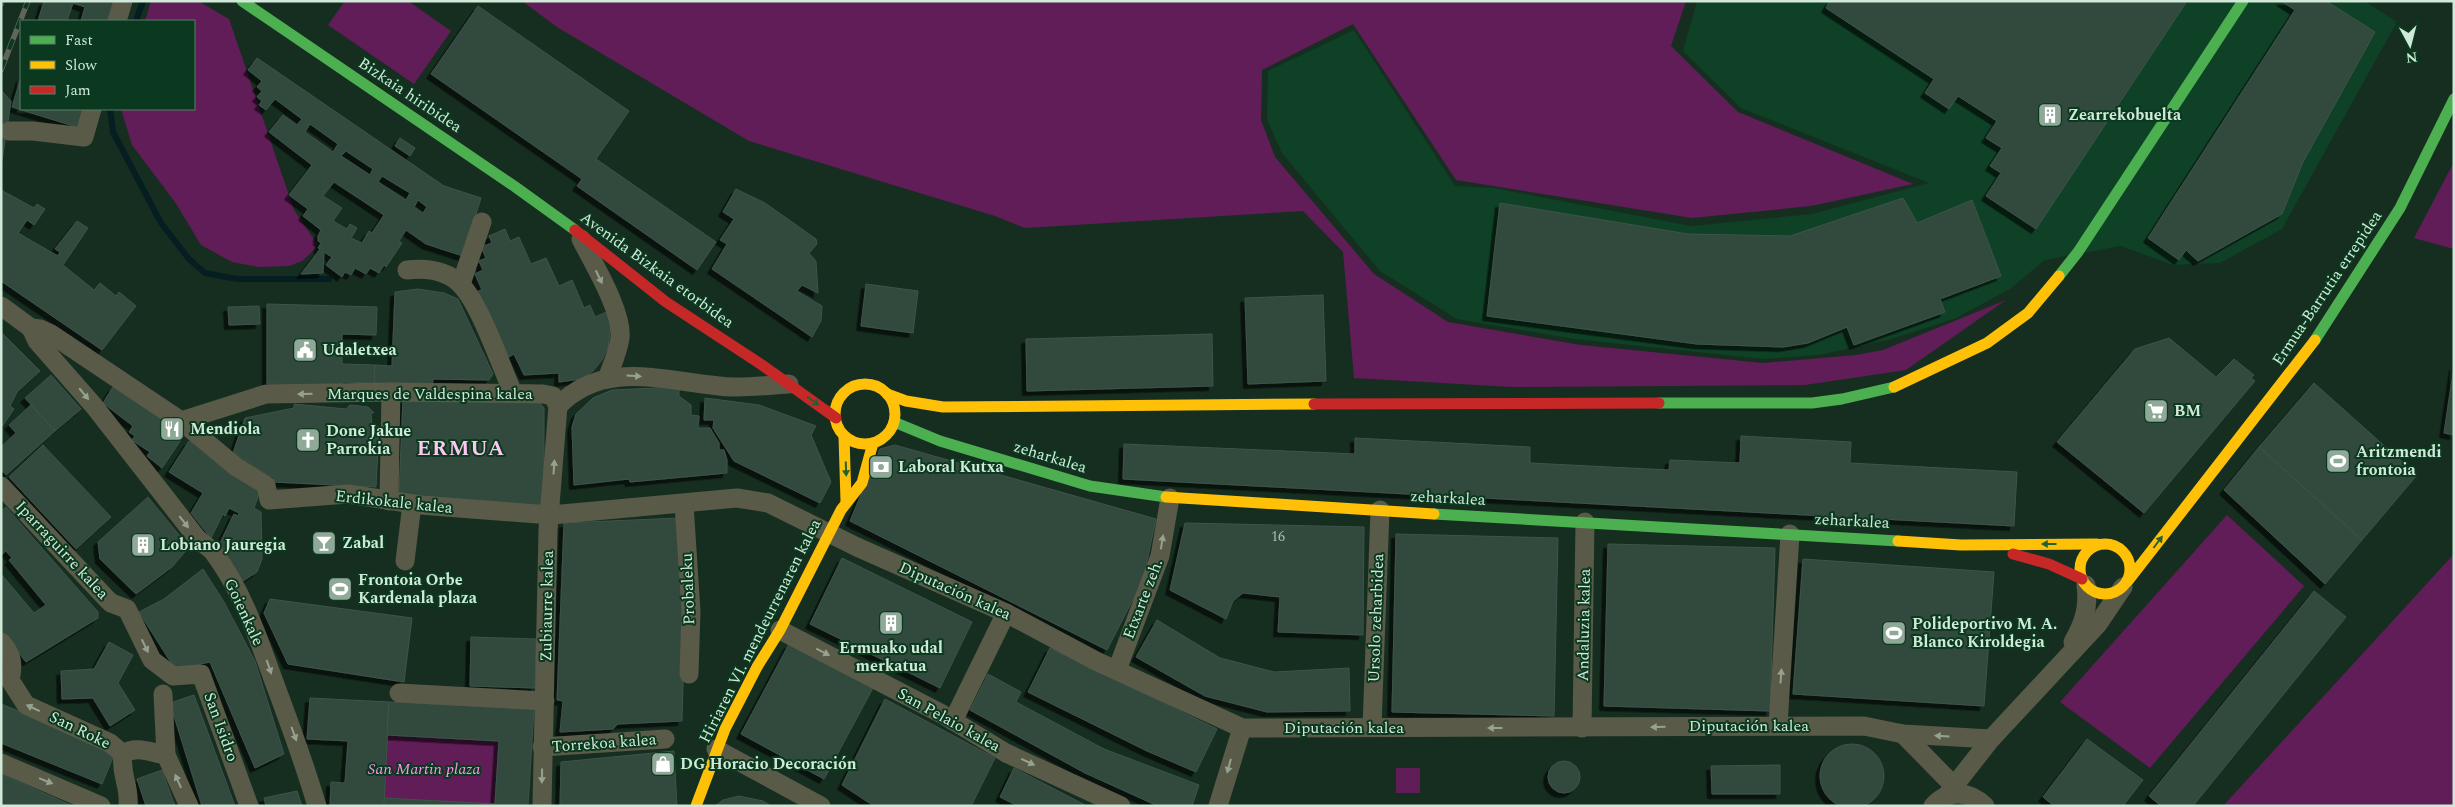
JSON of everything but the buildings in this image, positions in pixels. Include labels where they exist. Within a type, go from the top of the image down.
[{"type":"street","points":[[117,20],[123,1]]},
{"type":"street","name":"Bizkaia hiribidea","points":[[242,1],[558,217]]},
{"type":"street","points":[[834,386],[853,387],[871,385],[887,394],[906,401],[938,406],[1268,403],[1812,403],[1842,399],[1894,387],[1987,343],[2028,312],[2078,252],[2243,1]]},
{"type":"street","name":"Ermua-Barrutia errepidea","points":[[2125,584],[2304,356],[2339,305],[2400,208],[2454,100]]},
{"type":"street","points":[[9,131],[33,131],[84,136],[92,110]]},
{"type":"street","name":"Avenida Bizkaia etorbidea","points":[[558,217],[666,302],[762,365],[794,381]]},
{"type":"street","points":[[461,284],[482,222]]},
{"type":"street","points":[[579,233],[615,309],[618,322],[620,336],[607,378]]},
{"type":"street","points":[[407,270],[424,269],[446,274],[461,284],[483,323],[512,393]]},
{"type":"street","points":[[1,306],[31,328],[40,329],[58,339],[181,421]]},
{"type":"street","name":"Goienkale","points":[[31,328],[37,341],[94,406],[197,538],[212,551],[236,590],[247,611],[265,656],[296,738],[318,806]]},
{"type":"street","points":[[558,406],[565,399],[597,382],[621,376],[721,387],[794,381],[836,418],[844,436],[846,501]]},
{"type":"street","points":[[836,418],[839,400],[853,387]]},
{"type":"street","points":[[389,501],[391,392]]},
{"type":"street","name":"Marques de Valdespina kalea","points":[[181,421],[266,394],[512,393],[552,396],[558,406]]},
{"type":"street","points":[[844,436],[853,442],[873,443],[886,435],[894,420],[895,409],[887,394]]},
{"type":"street","name":"Zubiaurre kalea","points":[[542,806],[548,543],[558,406]]},
{"type":"street","points":[[894,420],[938,406]]},
{"type":"street","name":"zeharkalea","points":[[894,420],[940,441],[1090,486],[1170,498],[1961,545],[2097,544]]},
{"type":"street","name":"Erdikokale kalea","points":[[181,421],[234,466],[266,485],[269,500],[348,494],[412,504],[551,515]]},
{"type":"street","name":"zeharkalea","points":[[886,435],[905,440],[940,441]]},
{"type":"street","name":"Hiriaren VI. mendeurrenaren kalea","points":[[696,806],[716,749],[757,667],[780,630],[846,501],[862,483],[873,443]]},
{"type":"street","name":"Iparraguirre kalea","points":[[1,486],[111,603],[127,608],[152,660],[173,676]]},
{"type":"street","points":[[551,515],[737,498],[768,503],[828,534]]},
{"type":"street","name":"Etxarte zeh.","points":[[1117,670],[1160,556],[1170,498]]},
{"type":"street","points":[[405,561],[412,504]]},
{"type":"street","name":"Probaleku","points":[[684,504],[691,612],[688,674]]},
{"type":"street","name":"Ermua-Barrutia errepidea","points":[[2152,529],[2187,504]]},
{"type":"street","name":"Ursolo zeharbidea","points":[[1372,727],[1380,510]]},
{"type":"street","name":"Andaluzia kalea","points":[[1582,728],[1585,522]]},
{"type":"street","name":"Diputación kalea","points":[[828,534],[1006,613],[1117,670],[1242,728],[1864,726],[1903,734],[1991,739]]},
{"type":"street","points":[[1778,725],[1790,534]]},
{"type":"street","points":[[2061,662],[2086,616],[2088,600],[2080,562],[2084,554],[2097,544],[2115,545],[2127,540]]},
{"type":"street","name":"zeharkalea","points":[[1961,545],[2044,562],[2069,571],[2084,582]]},
{"type":"street","points":[[1945,796],[1991,739],[2098,624],[2114,603],[2131,572],[2128,556],[2115,545]]},
{"type":"street","points":[[2084,582],[2100,594],[2108,594],[2125,584]]},
{"type":"street","points":[[953,720],[1006,613]]},
{"type":"street","name":"San Pelaio kalea","points":[[780,630],[953,720],[1006,752],[1121,806]]},
{"type":"street","points":[[1,642],[11,656],[13,667],[6,684]]},
{"type":"street","name":"San Isidro","points":[[173,676],[191,673],[202,676],[249,806]]},
{"type":"street","name":"San Roke","points":[[6,684],[26,705],[110,743],[123,754],[129,750],[139,749],[166,756]]},
{"type":"street","points":[[399,693],[545,701]]},
{"type":"street","points":[[163,694],[166,756],[188,806]]},
{"type":"street","points":[[1218,806],[1242,728]]},
{"type":"street","points":[[1903,734],[1945,796]]},
{"type":"street","name":"Torrekoa kalea","points":[[542,747],[666,738]]},
{"type":"street","points":[[716,749],[821,806]]},
{"type":"street","points":[[123,754],[121,772],[127,786],[128,806]]},
{"type":"street","points":[[1,763],[101,806]]},
{"type":"street","points":[[1945,796],[1968,794],[1985,806]]},
{"type":"shaded area","points":[[1697,1],[2364,1],[2397,22],[2282,229],[2220,263],[2173,265],[2121,246],[2045,260],[2010,289],[1954,319],[1888,340],[1819,355],[1764,359],[1574,339],[1457,319],[1380,271],[1282,153],[1267,120],[1268,71],[1354,30],[1455,186],[1494,188],[1691,226],[1812,214],[1929,183],[1741,108],[1683,51]]},
{"type":"green space","points":[[151,1],[198,1],[229,19],[294,210],[317,244],[312,252],[302,261],[289,266],[259,267],[232,262],[201,245],[175,202],[132,145],[121,110],[195,110],[195,20],[145,20]]},
{"type":"green space","points":[[345,1],[408,1],[451,31],[414,84],[328,25]]},
{"type":"green space","points":[[522,1],[1686,1],[1671,46],[1738,112],[1913,184],[1811,206],[1692,218],[1456,180],[1353,24],[1262,70],[1261,120],[1275,157],[1374,274],[1448,322],[1581,345],[1763,363],[1856,355],[1883,350],[2006,300],[1906,370],[1805,385],[1512,387],[1354,378],[1343,252],[1303,211],[1025,228],[995,216],[749,141],[557,27]]},
{"type":"green space","points":[[2454,162],[2454,249],[2414,238]]},
{"type":"green space","points":[[2227,515],[2304,586],[2150,768],[2060,702]]},
{"type":"green space","points":[[2454,554],[2454,806],[2223,806]]},
{"type":"green space","name":"San Martin plaza","points":[[387,735],[499,741],[495,804],[384,798]]},
{"type":"green space","points":[[1396,768],[1420,768],[1420,793],[1396,793]]},
{"type":"waterway","points":[[136,20],[143,1]]},
{"type":"waterway","points":[[110,110],[113,132],[161,223],[189,259],[205,273],[237,279],[329,279]]},
{"type":"railway","points":[[21,20],[28,1]]},
{"type":"railway","points":[[1,70],[20,21]]},
{"type":"traffic: fast","points":[[242,1],[514,186],[575,230]]},
{"type":"traffic: fast","points":[[2059,276],[2078,252],[2243,1]]},
{"type":"traffic: fast","points":[[2315,340],[2400,208],[2454,99]]},
{"type":"traffic: fast","points":[[1659,403],[1812,403],[1842,399],[1894,387]]},
{"type":"traffic: fast","points":[[894,422],[940,441],[1090,486],[1166,497]]},
{"type":"traffic: fast","points":[[1434,514],[1898,541]]},
{"type":"traffic: slow","points":[[1894,387],[1987,343],[2028,313],[2059,276]]},
{"type":"traffic: slow","points":[[2128,581],[2315,340]]},
{"type":"traffic: slow","points":[[865,384],[881,389],[886,393],[890,398],[895,414],[890,430],[886,435],[881,439],[865,444],[849,439],[844,435],[840,430],[835,414],[840,398],[844,393],[849,389],[865,384]]},
{"type":"traffic: slow","points":[[887,394],[906,401],[943,407],[1314,404]]},
{"type":"traffic: slow","points":[[844,436],[846,501]]},
{"type":"traffic: slow","points":[[696,806],[725,729],[757,667],[780,630],[841,510],[862,483],[873,443]]},
{"type":"traffic: slow","points":[[1166,497],[1434,514]]},
{"type":"traffic: slow","points":[[1898,541],[1961,545],[2097,544]]},
{"type":"traffic: slow","points":[[2110,544],[2123,551],[2129,559],[2130,569],[2129,579],[2123,587],[2115,593],[2100,594],[2087,587],[2081,579],[2080,564],[2087,551],[2095,545],[2110,544]]},
{"type":"traffic: jam","points":[[575,230],[666,302],[762,365],[836,418]]},
{"type":"traffic: jam","points":[[1314,404],[1659,403]]},
{"type":"traffic: jam","points":[[2013,554],[2049,564],[2082,579]]},
{"type":"place","name":"Zearrekobuelta","points":[[2050,115]]},
{"type":"place","name":"Udaletxea","points":[[305,350]]},
{"type":"place","name":"BM","points":[[2156,411]]},
{"type":"place","name":"Mendiola","points":[[172,429]]},
{"type":"place","name":"Done Jakue Parrokia","points":[[308,440]]},
{"type":"place","name":"Aritzmendi frontoia","points":[[2338,461]]},
{"type":"place","name":"Laboral Kutxa","points":[[881,467]]},
{"type":"place","name":"Zabal","points":[[324,543]]},
{"type":"place","name":"Lobiano Jauregia","points":[[143,545]]},
{"type":"place","name":"Frontoia Orbe Kardenala plaza","points":[[340,589]]},
{"type":"place","name":"Ermuako udal merkatua","points":[[891,623]]},
{"type":"place","name":"Polideportivo M. A. Blanco Kiroldegia","points":[[1894,633]]},
{"type":"place","name":"DG Horacio Decoración","points":[[663,764]]},
{"type":"district","name":"ERMUA","points":[[461,449]]}]
